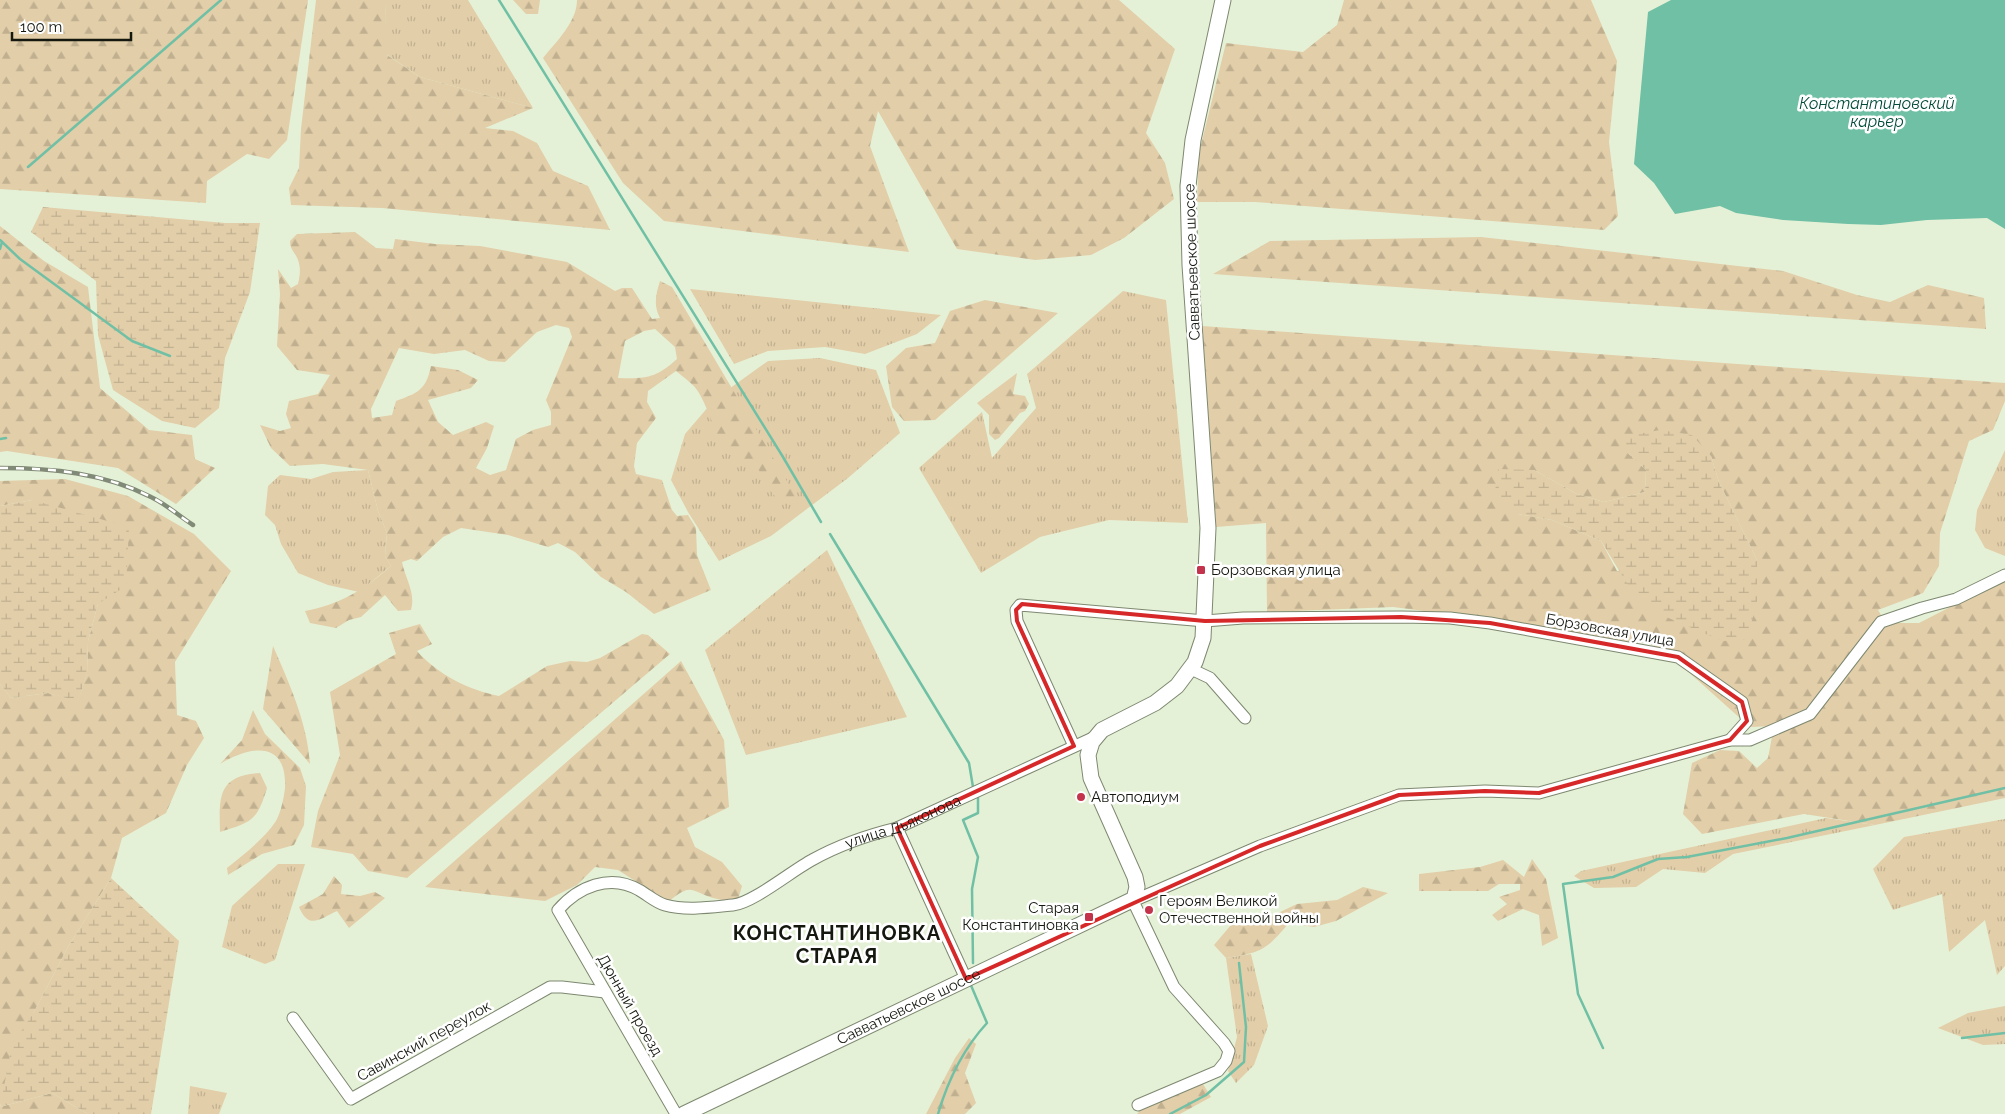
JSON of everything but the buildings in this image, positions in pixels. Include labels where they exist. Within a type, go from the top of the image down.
[{"type":"main road","name":"Савватьевское шоссе","points":[[1205,621],[1208,528],[1190,248],[1188,186],[1193,140],[1223,0]]},
{"type":"main road","name":"улица Дьяконова","points":[[1095,738],[1106,727],[1165,697],[1177,686],[1191,669],[1201,646],[1205,621]]},
{"type":"main road","points":[[1095,738],[1088,755],[1088,769],[1135,877],[1136,892],[1132,901]]},
{"type":"main road","name":"Савватьевское шоссе","points":[[684,1114],[1132,901]]},
{"type":"street","points":[[1138,1105],[1218,1071],[1226,1061],[1229,1051],[1174,987],[1132,901],[1260,846],[1399,796],[1485,791],[1538,793],[1730,740],[1750,740],[1810,714],[1881,622],[1956,599],[2005,575]]},
{"type":"street","name":"Борзовская улица","points":[[1074,746],[1017,621],[1017,608],[1026,604],[1205,621],[1243,618],[1450,618],[1490,623],[1678,657],[1742,702],[1747,722],[1730,740]]},
{"type":"street","points":[[1191,669],[1210,678],[1245,718]]},
{"type":"street","name":"улица Дьяконова","points":[[558,910],[577,894],[596,884],[606,882],[623,883],[638,888],[659,903],[668,906],[692,908],[737,905],[779,882],[811,860],[868,834],[897,828],[1095,738]]},
{"type":"street","points":[[897,828],[966,979]]},
{"type":"street","name":"Дюнный проезд","points":[[558,910],[676,1114]]},
{"type":"street","name":"Савинский переулок","points":[[293,1018],[351,1099],[550,988],[562,987],[605,992]]},
{"type":"highlighted area","points":[[1022,604],[1205,621],[1401,617],[1490,623],[1678,657],[1742,702],[1745,709],[1747,721],[1730,740],[1539,793],[1485,791],[1399,795],[1260,846],[966,979],[897,828],[1074,746],[1017,621],[1016,610]]},
{"type":"green space","points":[[0,0],[308,0],[287,140],[269,159],[247,154],[207,181],[206,203],[0,189]]},
{"type":"green space","points":[[316,0],[385,0],[387,55],[420,77],[533,108],[485,128],[513,131],[537,143],[553,171],[588,186],[610,230],[382,208],[291,205],[289,188],[299,168],[301,129]]},
{"type":"green space","points":[[385,0],[468,0],[533,108],[420,77],[386,54]]},
{"type":"green space","points":[[513,0],[540,0],[538,14],[526,14]]},
{"type":"green space","points":[[577,0],[1119,0],[1175,49],[1146,133],[1165,163],[1174,199],[1124,238],[1091,255],[1035,260],[957,249],[878,111],[870,146],[909,252],[664,221],[623,183],[543,58],[570,24],[574,16]]},
{"type":"green space","points":[[1344,0],[1591,0],[1617,61],[1609,142],[1618,216],[1604,230],[1255,202],[1197,202],[1199,153],[1226,43],[1303,52],[1337,25]]},
{"type":"green space","points":[[43,207],[225,223],[260,223],[250,292],[225,358],[219,408],[195,428],[162,421],[113,390],[98,335],[96,281],[31,232]]},
{"type":"green space","points":[[0,226],[44,261],[88,287],[100,388],[149,430],[192,435],[195,459],[215,468],[176,504],[118,468],[7,451],[0,452]]},
{"type":"green space","points":[[355,232],[376,248],[393,249],[395,239],[435,244],[480,246],[567,262],[615,291],[622,288],[632,288],[652,319],[660,318],[656,304],[656,295],[660,281],[672,287],[801,505],[778,499],[769,489],[757,467],[742,461],[724,447],[699,393],[676,371],[648,391],[647,402],[656,418],[637,443],[634,466],[636,474],[662,480],[672,510],[677,516],[688,515],[696,528],[697,555],[711,590],[654,614],[626,592],[601,577],[575,552],[558,543],[548,547],[508,535],[461,528],[443,537],[417,561],[411,559],[402,562],[411,592],[411,610],[398,611],[385,595],[361,617],[349,620],[336,628],[310,623],[305,611],[329,605],[351,595],[391,566],[385,556],[387,533],[378,511],[368,470],[323,464],[290,466],[271,448],[260,425],[280,431],[291,428],[286,414],[289,401],[318,394],[330,375],[297,370],[277,346],[280,294],[278,269],[291,288],[298,284],[300,266],[290,241],[297,234]],"holes":[[[556,325],[569,328],[572,337],[546,400],[551,412],[551,425],[533,430],[516,439],[506,470],[490,475],[476,468],[487,448],[494,426],[486,422],[453,435],[438,422],[428,400],[471,388],[478,380],[458,370],[431,366],[424,386],[410,396],[396,401],[392,415],[372,418],[371,409],[399,348],[434,354],[465,350],[489,361],[505,362],[537,332]],[[655,329],[675,347],[677,359],[663,370],[650,376],[618,378],[625,341],[644,331]]]},
{"type":"green space","points":[[1481,237],[1783,271],[1857,295],[1890,302],[1928,285],[1984,298],[1986,329],[1213,274],[1270,241]]},
{"type":"green space","points":[[690,289],[941,315],[917,334],[865,354],[825,347],[768,351],[734,364]]},
{"type":"green space","points":[[1123,291],[1166,300],[1188,523],[1109,520],[1040,537],[981,573],[919,468],[982,412],[992,458],[1036,408],[1027,374]]},
{"type":"green space","points":[[985,300],[1058,313],[935,420],[904,421],[892,407],[886,366],[906,348],[935,343],[950,311]]},
{"type":"green space","points":[[1202,326],[2005,383],[2005,401],[1993,430],[1969,441],[1940,533],[1939,566],[1923,593],[1878,610],[1886,623],[1919,623],[2005,579],[2005,798],[1875,825],[1804,814],[1702,834],[1683,814],[1692,763],[1720,750],[1739,751],[1757,768],[1768,758],[1774,726],[1750,727],[1675,660],[1649,643],[1572,636],[1526,636],[1487,619],[1393,607],[1267,612],[1266,523],[1216,527]],"holes":[[[1625,450],[1711,456],[1719,482],[1757,560],[1617,571],[1601,541],[1552,520],[1518,514],[1534,470],[1577,494],[1604,502],[1645,492],[1646,470]]]},
{"type":"green space","points":[[820,358],[876,370],[900,433],[848,478],[771,536],[719,561],[688,512],[671,480],[685,434],[715,399],[768,361]]},
{"type":"green space","points":[[1017,373],[1013,394],[1025,396],[1029,404],[1025,411],[1020,413],[999,438],[995,440],[989,434],[989,415],[977,403]]},
{"type":"green space","points":[[1660,430],[1692,435],[1711,456],[1719,482],[1757,560],[1757,604],[1746,640],[1722,641],[1657,613],[1634,595],[1601,541],[1552,520],[1518,514],[1495,492],[1498,469],[1534,470],[1577,494],[1604,502],[1645,492],[1646,470],[1624,450],[1621,437]]},
{"type":"green space","points":[[2005,450],[2005,556],[1985,548],[1975,530],[1977,510]]},
{"type":"green space","points":[[368,470],[378,511],[387,533],[385,556],[391,566],[359,592],[328,585],[298,573],[281,544],[275,525],[265,515],[268,486],[280,475],[311,479],[333,472]]},
{"type":"green space","points":[[65,479],[128,496],[194,534],[231,571],[175,662],[177,715],[196,721],[204,738],[187,765],[166,813],[122,838],[111,878],[68,947],[34,1012],[0,1106],[0,684],[11,698],[48,693],[78,700],[87,674],[88,641],[98,604],[32,500],[0,506],[0,481]]},
{"type":"green space","points":[[32,500],[129,527],[126,586],[98,604],[88,641],[87,674],[78,701],[48,693],[11,698],[0,684],[0,506]]},
{"type":"green space","points":[[827,550],[907,717],[746,755],[705,650]]},
{"type":"green space","points":[[420,624],[432,644],[417,651],[425,660],[444,674],[465,685],[499,696],[547,666],[570,661],[587,662],[600,658],[642,634],[648,635],[670,654],[407,878],[368,871],[353,854],[311,847],[318,811],[340,755],[330,692],[396,654],[389,633]]},
{"type":"green space","points":[[273,646],[301,718],[310,764],[263,709]]},
{"type":"green space","points":[[681,661],[724,740],[729,807],[687,828],[695,847],[722,862],[742,886],[737,903],[713,898],[691,890],[682,892],[669,901],[618,870],[595,867],[577,885],[545,901],[425,887]]},
{"type":"green space","points":[[253,710],[265,734],[300,768],[306,786],[304,825],[294,845],[262,854],[228,875],[227,868],[259,841],[276,821],[285,792],[284,772],[280,761],[273,754],[264,751],[243,753],[220,764],[242,740]]},
{"type":"green space","points":[[260,773],[267,788],[256,814],[252,819],[239,826],[220,832],[220,808],[224,790],[236,778]]},
{"type":"green space","points":[[1826,818],[1875,825],[1733,854],[1705,873],[1663,869],[1636,887],[1594,888],[1574,876],[1581,871]]},
{"type":"green space","points":[[2005,819],[2005,966],[1997,975],[1985,920],[1949,952],[1942,894],[1893,910],[1873,869],[1904,837]]},
{"type":"green space","points":[[1532,859],[1546,879],[1558,938],[1542,946],[1539,915],[1523,909],[1498,921],[1492,915],[1507,904],[1499,897],[1520,890],[1520,884],[1499,884],[1488,891],[1419,891],[1419,874],[1480,867],[1503,860],[1524,877]]},
{"type":"green space","points":[[278,864],[305,864],[275,960],[265,964],[222,947],[232,906]]},
{"type":"green space","points":[[334,876],[342,885],[341,894],[360,896],[375,892],[385,898],[349,928],[337,911],[316,921],[307,919],[299,907],[323,894]]},
{"type":"green space","points":[[111,878],[179,941],[151,1114],[88,1114],[52,1093],[0,1107],[12,1045],[34,1012],[68,947]]},
{"type":"green space","points":[[1363,887],[1388,893],[1336,921],[1314,927],[1289,923],[1268,945],[1255,952],[1226,958],[1214,945],[1231,925],[1261,921],[1297,904],[1337,900]]},
{"type":"green space","points":[[1251,954],[1268,1026],[1254,1065],[1236,1083],[1228,1071],[1237,1037],[1226,958]]},
{"type":"green space","points":[[2005,1006],[2005,1044],[1983,1045],[1938,1028],[1968,1013]]},
{"type":"green space","points":[[969,1038],[976,1044],[965,1073],[976,1103],[965,1114],[926,1114],[955,1058]]},
{"type":"green space","points":[[1203,1084],[1211,1097],[1180,1114],[1137,1114],[1148,1102]]},
{"type":"green space","points":[[190,1086],[227,1093],[219,1114],[188,1114]]},
{"type":"green space","points":[[52,1093],[88,1114],[0,1114],[0,1107]]},
{"type":"water","name":"Константиновский карьер","points":[[1671,0],[2005,0],[2005,229],[1987,218],[1927,220],[1881,225],[1848,224],[1783,220],[1736,213],[1720,206],[1675,214],[1654,183],[1634,164],[1648,12]]},
{"type":"waterway","points":[[28,167],[221,0]]},
{"type":"waterway","points":[[499,0],[783,457],[821,522]]},
{"type":"waterway","points":[[0,240],[20,259],[132,341],[170,356]]},
{"type":"waterway","points":[[0,249],[2,242]]},
{"type":"waterway","points":[[0,439],[6,438]]},
{"type":"waterway","points":[[830,534],[969,763],[973,787]]},
{"type":"waterway","points":[[1603,1048],[1578,994],[1563,884],[1613,877],[1658,859],[1687,857],[1787,838],[2005,788]]},
{"type":"waterway","points":[[973,963],[972,889],[978,857],[963,820],[978,813],[978,797]]},
{"type":"waterway","points":[[1170,1114],[1206,1095],[1244,1062],[1246,1027],[1239,963]]},
{"type":"waterway","points":[[938,1114],[946,1089],[957,1066],[971,1043],[987,1023],[970,983]]},
{"type":"waterway","points":[[1962,1038],[2005,1033]]},
{"type":"railway","points":[[0,468],[39,469],[77,473],[115,482],[157,500],[193,525]]},
{"type":"place","name":"Борзовская улица","points":[[1201,570]]},
{"type":"place","name":"Автоподиум","points":[[1081,797]]},
{"type":"place","name":"Героям Великой Отечественной войны","points":[[1149,910]]},
{"type":"place","name":"Старая Константиновка","points":[[1089,917]]},
{"type":"district","name":"КОНСТАНТИНОВКА СТАРАЯ","points":[[837,944]]}]
